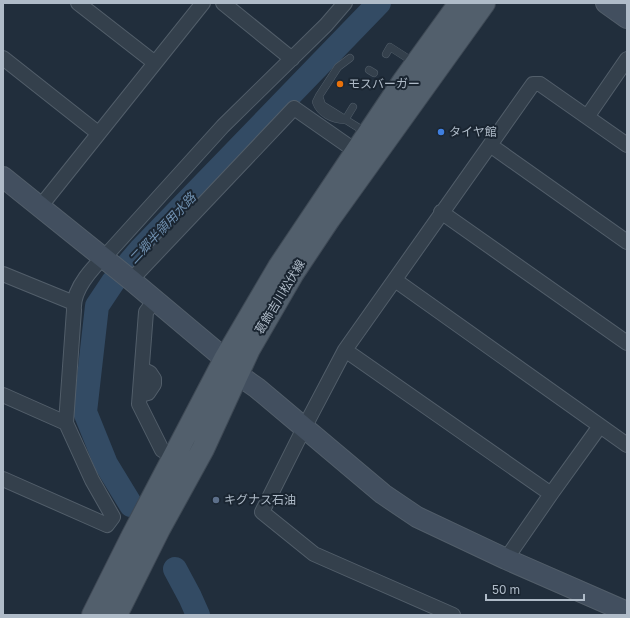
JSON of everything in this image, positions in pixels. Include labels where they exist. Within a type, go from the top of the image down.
[{"type":"main road","name":"葛飾吉川松伏線","points":[[116,615],[159,529],[203,449],[231,366],[279,267],[416,64],[460,3]]},
{"type":"main road","name":"葛飾吉川松伏線","points":[[93,615],[173,456],[231,366],[263,324],[322,231],[484,3]]},
{"type":"street","points":[[78,3],[155,63]]},
{"type":"street","points":[[40,207],[203,3]]},
{"type":"street","points":[[223,3],[292,59]]},
{"type":"street","points":[[118,270],[110,251],[223,126],[326,25],[345,3]]},
{"type":"street","points":[[606,3],[627,18]]},
{"type":"street","points":[[3,58],[98,133]]},
{"type":"street","points":[[587,117],[627,59]]},
{"type":"street","points":[[453,615],[314,554],[262,512],[345,350],[532,84],[540,84],[627,145]]},
{"type":"street","points":[[3,479],[107,525],[113,517],[92,480],[66,423],[74,303],[77,293],[90,270],[118,270],[294,108],[357,152]]},
{"type":"street","points":[[490,145],[627,242]]},
{"type":"street","points":[[3,177],[155,300],[383,494],[416,517],[506,559],[627,612]]},
{"type":"street","points":[[442,212],[627,343]]},
{"type":"street","points":[[3,274],[74,303]]},
{"type":"street","points":[[395,280],[627,445]]},
{"type":"street","points":[[155,300],[146,312],[139,404],[162,450],[173,456]]},
{"type":"street","points":[[345,350],[551,494]]},
{"type":"street","points":[[3,395],[66,423]]},
{"type":"street","points":[[506,559],[600,426]]},
{"type":"lane","points":[[386,54],[391,45],[416,64]]},
{"type":"lane","points":[[350,58],[338,67],[319,96],[322,105],[369,135]]},
{"type":"lane","points":[[345,120],[353,107]]},
{"type":"waterway","name":"二郷半領用水路","points":[[131,505],[106,464],[85,412],[97,306],[113,282],[141,249],[379,3]]},
{"type":"waterway","name":"二郷半領用水路","points":[[175,569],[198,615]]},
{"type":"place","name":"モスバーガー","points":[[340,84]]},
{"type":"place","name":"タイヤ館","points":[[441,132]]},
{"type":"place","name":"キグナス石油","points":[[216,500]]}]
